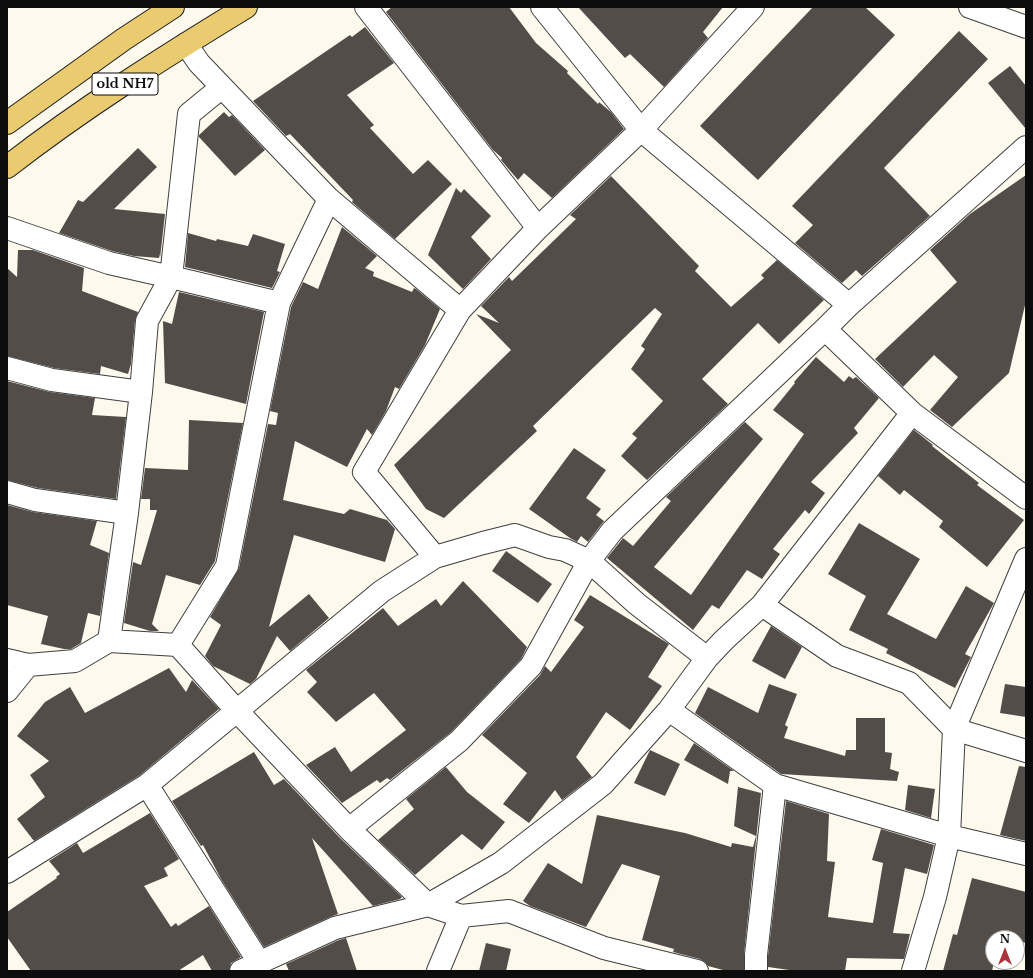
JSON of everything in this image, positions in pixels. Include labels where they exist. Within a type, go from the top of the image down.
[{"type":"main road","name":"Old NH7","points":[[7,123],[124,39],[173,7]]},
{"type":"main road","name":"old NH7","points":[[7,167],[30,149],[92,106],[186,44],[246,7]]},
{"type":"street","points":[[366,7],[538,228]]},
{"type":"street","points":[[542,7],[641,130],[849,305]]},
{"type":"street","points":[[435,557],[364,472],[460,310],[538,228],[641,130],[753,7]]},
{"type":"street","points":[[970,7],[1026,27]]},
{"type":"street","points":[[186,44],[199,63],[329,199],[460,310]]},
{"type":"street","points":[[109,641],[127,514],[141,392],[146,321],[171,277],[189,114],[222,87]]},
{"type":"street","points":[[349,829],[459,741],[531,666],[589,561],[612,531],[849,305],[1026,147]]},
{"type":"street","points":[[178,645],[227,566],[280,303],[329,199]]},
{"type":"street","points":[[7,228],[108,263],[280,303]]},
{"type":"street","points":[[825,329],[912,413],[1026,498]]},
{"type":"street","points":[[7,368],[52,380],[141,392]]},
{"type":"street","points":[[147,785],[253,968],[335,928],[428,905],[501,863],[603,784],[669,710],[708,658],[724,640],[762,605],[912,413]]},
{"type":"street","points":[[7,492],[35,500],[127,514]]},
{"type":"street","points":[[7,872],[147,785],[382,591],[435,557],[515,535],[549,548],[565,550],[589,561],[637,604],[708,658]]},
{"type":"street","points":[[913,971],[935,897],[949,836],[954,729],[1026,558]]},
{"type":"street","points":[[762,605],[837,656],[909,683],[954,729],[1026,751]]},
{"type":"street","points":[[7,660],[28,666],[75,661],[109,641],[178,645],[237,711],[349,829],[428,905],[461,916],[509,911],[604,948],[697,971]]},
{"type":"street","points":[[7,691],[28,666]]},
{"type":"street","points":[[669,710],[775,785],[949,836],[1026,854]]},
{"type":"street","points":[[756,971],[756,955],[775,785]]},
{"type":"street","points":[[438,971],[461,916]]},
{"type":"building","points":[[392,7],[509,7],[536,43],[568,71],[567,73],[598,104],[599,102],[611,112],[624,129],[552,198],[524,173],[518,180],[501,160],[502,158],[493,150],[386,12]]},
{"type":"building","points":[[578,7],[723,7],[703,32],[708,38],[664,87],[630,54],[625,58]]},
{"type":"building","points":[[813,7],[865,7],[895,35],[758,180],[700,126]]},
{"type":"building","points":[[365,27],[394,63],[347,95],[374,125],[370,128],[413,174],[428,160],[452,184],[395,239],[352,202],[353,200],[290,134],[286,136],[253,101],[350,35],[352,37]]},
{"type":"building","points":[[959,31],[988,59],[884,168],[930,216],[862,276],[856,270],[842,283],[795,243],[813,225],[792,206]]},
{"type":"building","points":[[1010,66],[1026,86],[1026,129],[988,83]]},
{"type":"building","points":[[224,112],[229,117],[232,115],[265,150],[235,176],[199,137],[199,135]]},
{"type":"building","points":[[138,148],[157,167],[114,209],[165,214],[160,258],[160,254],[159,258],[134,256],[112,251],[59,233],[78,200],[83,202]]},
{"type":"building","points":[[1026,175],[1026,301],[1009,373],[952,427],[930,410],[958,377],[934,355],[903,387],[875,359],[957,282],[930,250],[970,214]]},
{"type":"building","points":[[611,176],[699,266],[695,271],[731,307],[764,278],[761,275],[777,260],[824,300],[779,344],[758,323],[702,379],[728,404],[647,480],[621,456],[637,438],[632,434],[663,401],[631,369],[645,349],[641,346],[662,314],[655,308],[533,426],[537,431],[444,518],[426,509],[394,465],[511,350],[476,314],[499,323],[481,306],[509,277],[512,281],[576,219],[570,215]]},
{"type":"building","points":[[456,188],[461,193],[464,189],[491,216],[471,237],[491,259],[463,289],[428,255]]},
{"type":"building","points":[[342,227],[377,256],[365,268],[374,272],[373,276],[412,292],[414,288],[440,309],[425,345],[399,389],[395,387],[386,411],[372,435],[367,429],[347,467],[295,441],[283,500],[344,514],[350,509],[387,520],[395,529],[385,562],[294,535],[269,627],[309,594],[329,618],[290,651],[277,636],[256,679],[250,684],[213,666],[205,656],[221,625],[210,617],[239,568],[268,424],[276,425],[278,413],[270,411],[291,307],[303,282],[318,289]]},
{"type":"building","points":[[188,233],[216,241],[217,239],[248,246],[253,234],[285,244],[277,271],[280,272],[272,288],[185,267]]},
{"type":"building","points":[[18,250],[33,250],[84,268],[82,291],[138,312],[135,320],[131,364],[128,374],[101,366],[100,374],[54,368],[7,356],[7,268],[17,277]]},
{"type":"building","points":[[179,292],[264,312],[246,404],[165,383],[163,321],[172,324]]},
{"type":"building","points":[[816,357],[844,382],[849,376],[853,379],[856,377],[879,398],[854,428],[858,433],[811,482],[825,493],[809,514],[805,510],[773,549],[780,554],[762,579],[747,570],[719,609],[712,605],[693,630],[607,558],[623,538],[633,546],[671,501],[666,497],[745,422],[763,439],[654,567],[691,595],[804,434],[773,410],[795,383],[794,382]]},
{"type":"building","points":[[7,381],[50,392],[95,398],[92,415],[126,417],[116,499],[38,488],[7,480]]},
{"type":"building","points":[[189,420],[243,423],[215,561],[200,585],[166,575],[152,624],[159,631],[150,631],[124,623],[133,562],[141,565],[157,510],[150,510],[150,499],[141,499],[145,468],[188,470]]},
{"type":"building","points":[[914,430],[979,483],[977,485],[1024,520],[987,567],[939,527],[943,521],[904,490],[900,495],[878,476]]},
{"type":"building","points":[[574,448],[606,470],[586,498],[601,509],[596,515],[604,521],[588,542],[581,536],[577,542],[529,509]]},
{"type":"building","points":[[7,505],[33,512],[97,521],[90,545],[109,553],[100,616],[88,613],[81,643],[71,649],[41,644],[48,616],[7,605]]},
{"type":"building","points":[[859,523],[920,559],[887,614],[936,639],[966,586],[994,603],[965,654],[971,657],[955,688],[886,653],[888,649],[849,630],[866,596],[828,574]]},
{"type":"building","points":[[506,551],[552,584],[538,603],[492,571]]},
{"type":"building","points":[[463,581],[527,647],[521,659],[451,732],[390,780],[387,778],[380,783],[377,780],[342,803],[306,765],[335,747],[351,772],[406,730],[374,693],[336,722],[307,692],[317,682],[306,670],[383,608],[398,626],[436,599],[441,606]]},
{"type":"building","points":[[590,595],[669,644],[648,677],[662,686],[630,730],[606,712],[576,757],[592,777],[562,800],[555,790],[529,823],[503,804],[527,773],[482,735],[540,675],[545,666],[551,672],[584,627],[574,620]]},
{"type":"building","points":[[771,626],[802,647],[785,679],[752,661]]},
{"type":"building","points":[[169,668],[186,692],[192,680],[219,709],[140,775],[34,841],[17,819],[45,797],[30,775],[49,761],[17,736],[45,702],[70,687],[85,713]]},
{"type":"building","points":[[769,684],[797,694],[785,725],[788,727],[784,738],[845,756],[846,750],[856,750],[856,718],[885,718],[885,752],[892,753],[890,769],[899,772],[897,781],[781,774],[695,713],[708,687],[758,713]]},
{"type":"building","points":[[1005,684],[1026,687],[1026,717],[1000,713]]},
{"type":"building","points":[[694,743],[734,771],[730,771],[728,784],[684,760]]},
{"type":"building","points":[[650,750],[680,764],[665,796],[634,783]]},
{"type":"building","points":[[254,752],[274,785],[284,779],[340,838],[402,897],[400,899],[373,906],[312,838],[338,914],[264,947],[221,879],[203,845],[201,846],[172,801]]},
{"type":"building","points":[[1019,766],[1026,767],[1026,841],[1000,835]]},
{"type":"building","points":[[446,767],[467,792],[505,822],[482,850],[462,834],[415,875],[378,840],[414,809],[406,799]]},
{"type":"building","points":[[908,785],[935,789],[931,818],[905,810]]},
{"type":"building","points":[[738,787],[761,793],[744,954],[744,971],[723,970],[708,966],[700,959],[673,952],[674,949],[642,940],[660,876],[622,864],[586,927],[530,906],[523,901],[548,863],[582,884],[597,815],[685,833],[731,847],[732,843],[753,847],[756,836],[734,826]]},
{"type":"building","points":[[786,801],[829,814],[827,861],[835,862],[828,917],[873,923],[883,863],[872,860],[881,829],[934,845],[927,874],[905,868],[893,933],[910,934],[904,959],[847,958],[845,971],[796,971],[768,967]]},
{"type":"building","points":[[150,813],[179,859],[164,868],[168,876],[144,886],[171,927],[176,923],[178,926],[209,906],[241,957],[231,963],[229,971],[212,971],[203,955],[178,971],[31,971],[7,937],[7,912],[57,878],[56,877],[60,874],[49,861],[77,843],[83,853]]},
{"type":"building","points":[[972,878],[1026,892],[1026,943],[1025,930],[985,930],[985,970],[992,971],[943,971],[953,934],[957,935]]},
{"type":"building","points":[[346,938],[357,971],[289,971],[286,964]]},
{"type":"building","points":[[486,943],[511,949],[506,971],[479,971]]}]
